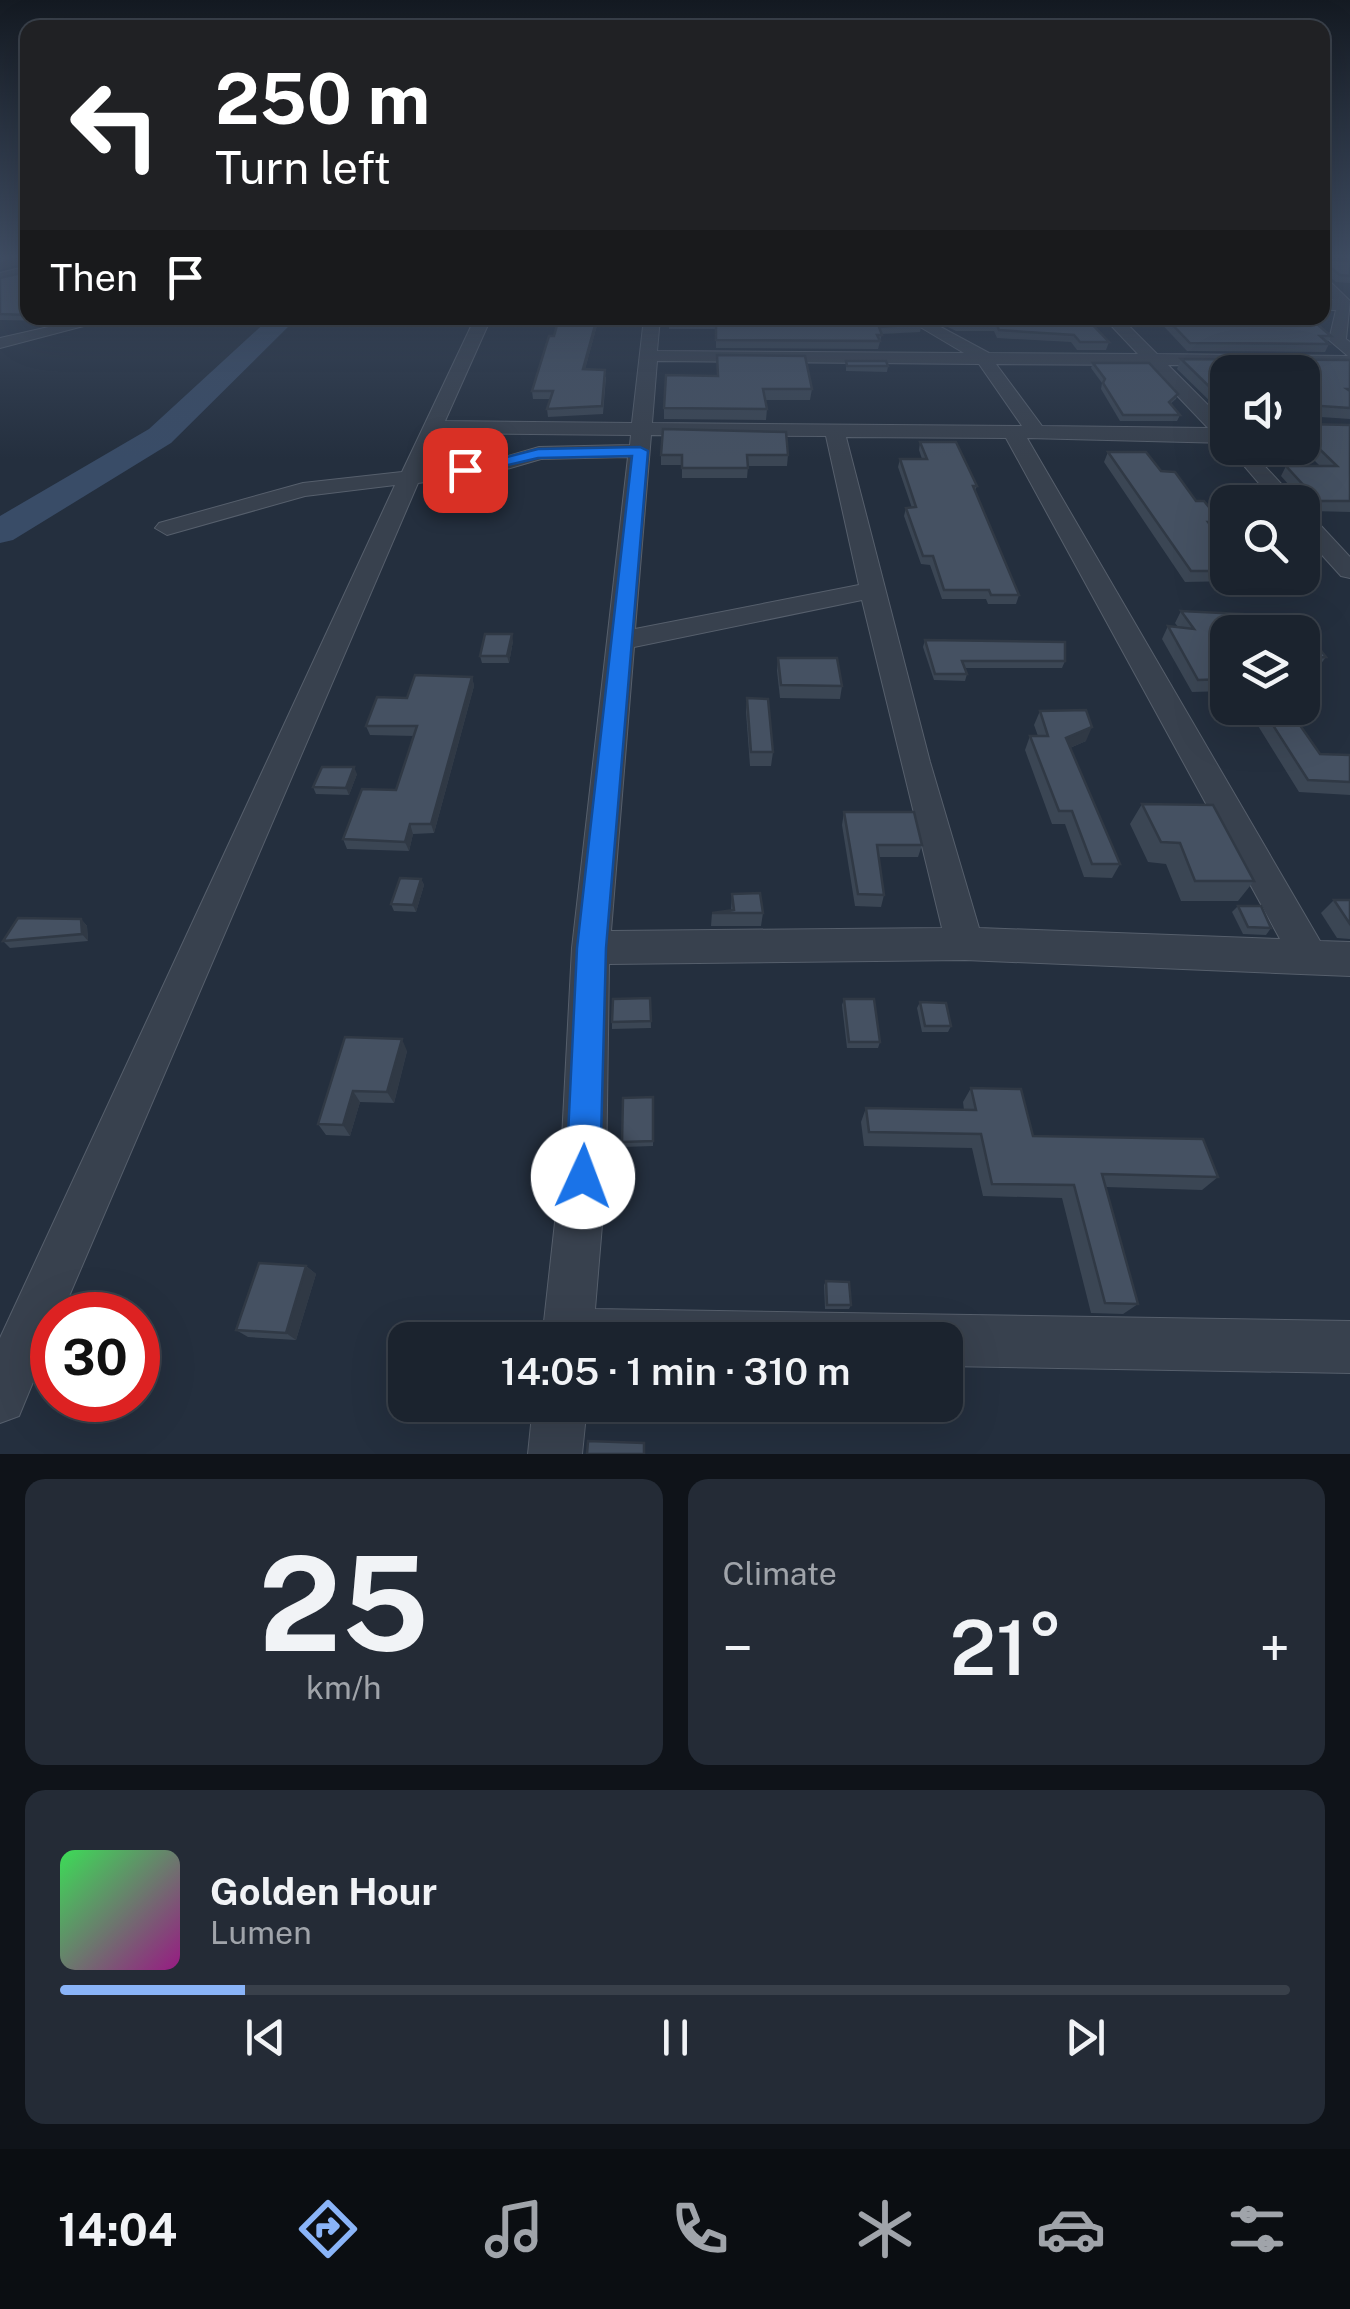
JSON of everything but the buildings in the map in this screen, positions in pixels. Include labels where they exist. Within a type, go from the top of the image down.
[{"type":"street","points":[[1341,324],[1338,340],[1350,351]]},
{"type":"street","points":[[0,339],[71,325]]},
{"type":"street","points":[[0,1398],[480,325]]},
{"type":"street","points":[[568,1322],[583,1177],[592,948],[651,325]]},
{"type":"street","points":[[926,325],[982,356],[1310,958]]},
{"type":"street","points":[[1119,325],[1210,418]]},
{"type":"street","points":[[649,356],[1350,361]]},
{"type":"street","points":[[432,427],[641,440]]},
{"type":"street","points":[[834,430],[965,944]]},
{"type":"street","points":[[168,528],[303,490],[492,466],[538,454],[641,440],[834,430],[1210,434]]},
{"type":"street","points":[[1254,465],[1272,485]]},
{"type":"street","points":[[1320,529],[1350,536]]},
{"type":"street","points":[[1320,538],[1350,571]]},
{"type":"street","points":[[620,641],[873,590]]},
{"type":"street","points":[[592,948],[965,944],[1350,959]]},
{"type":"street","points":[[963,1342],[1350,1347]]},
{"type":"street","points":[[554,1454],[558,1422]]},
{"type":"waterway","points":[[0,532],[160,436],[277,325]]},
{"type":"route","points":[[465,470],[538,454],[640,451],[592,948],[583,1177]]}]
